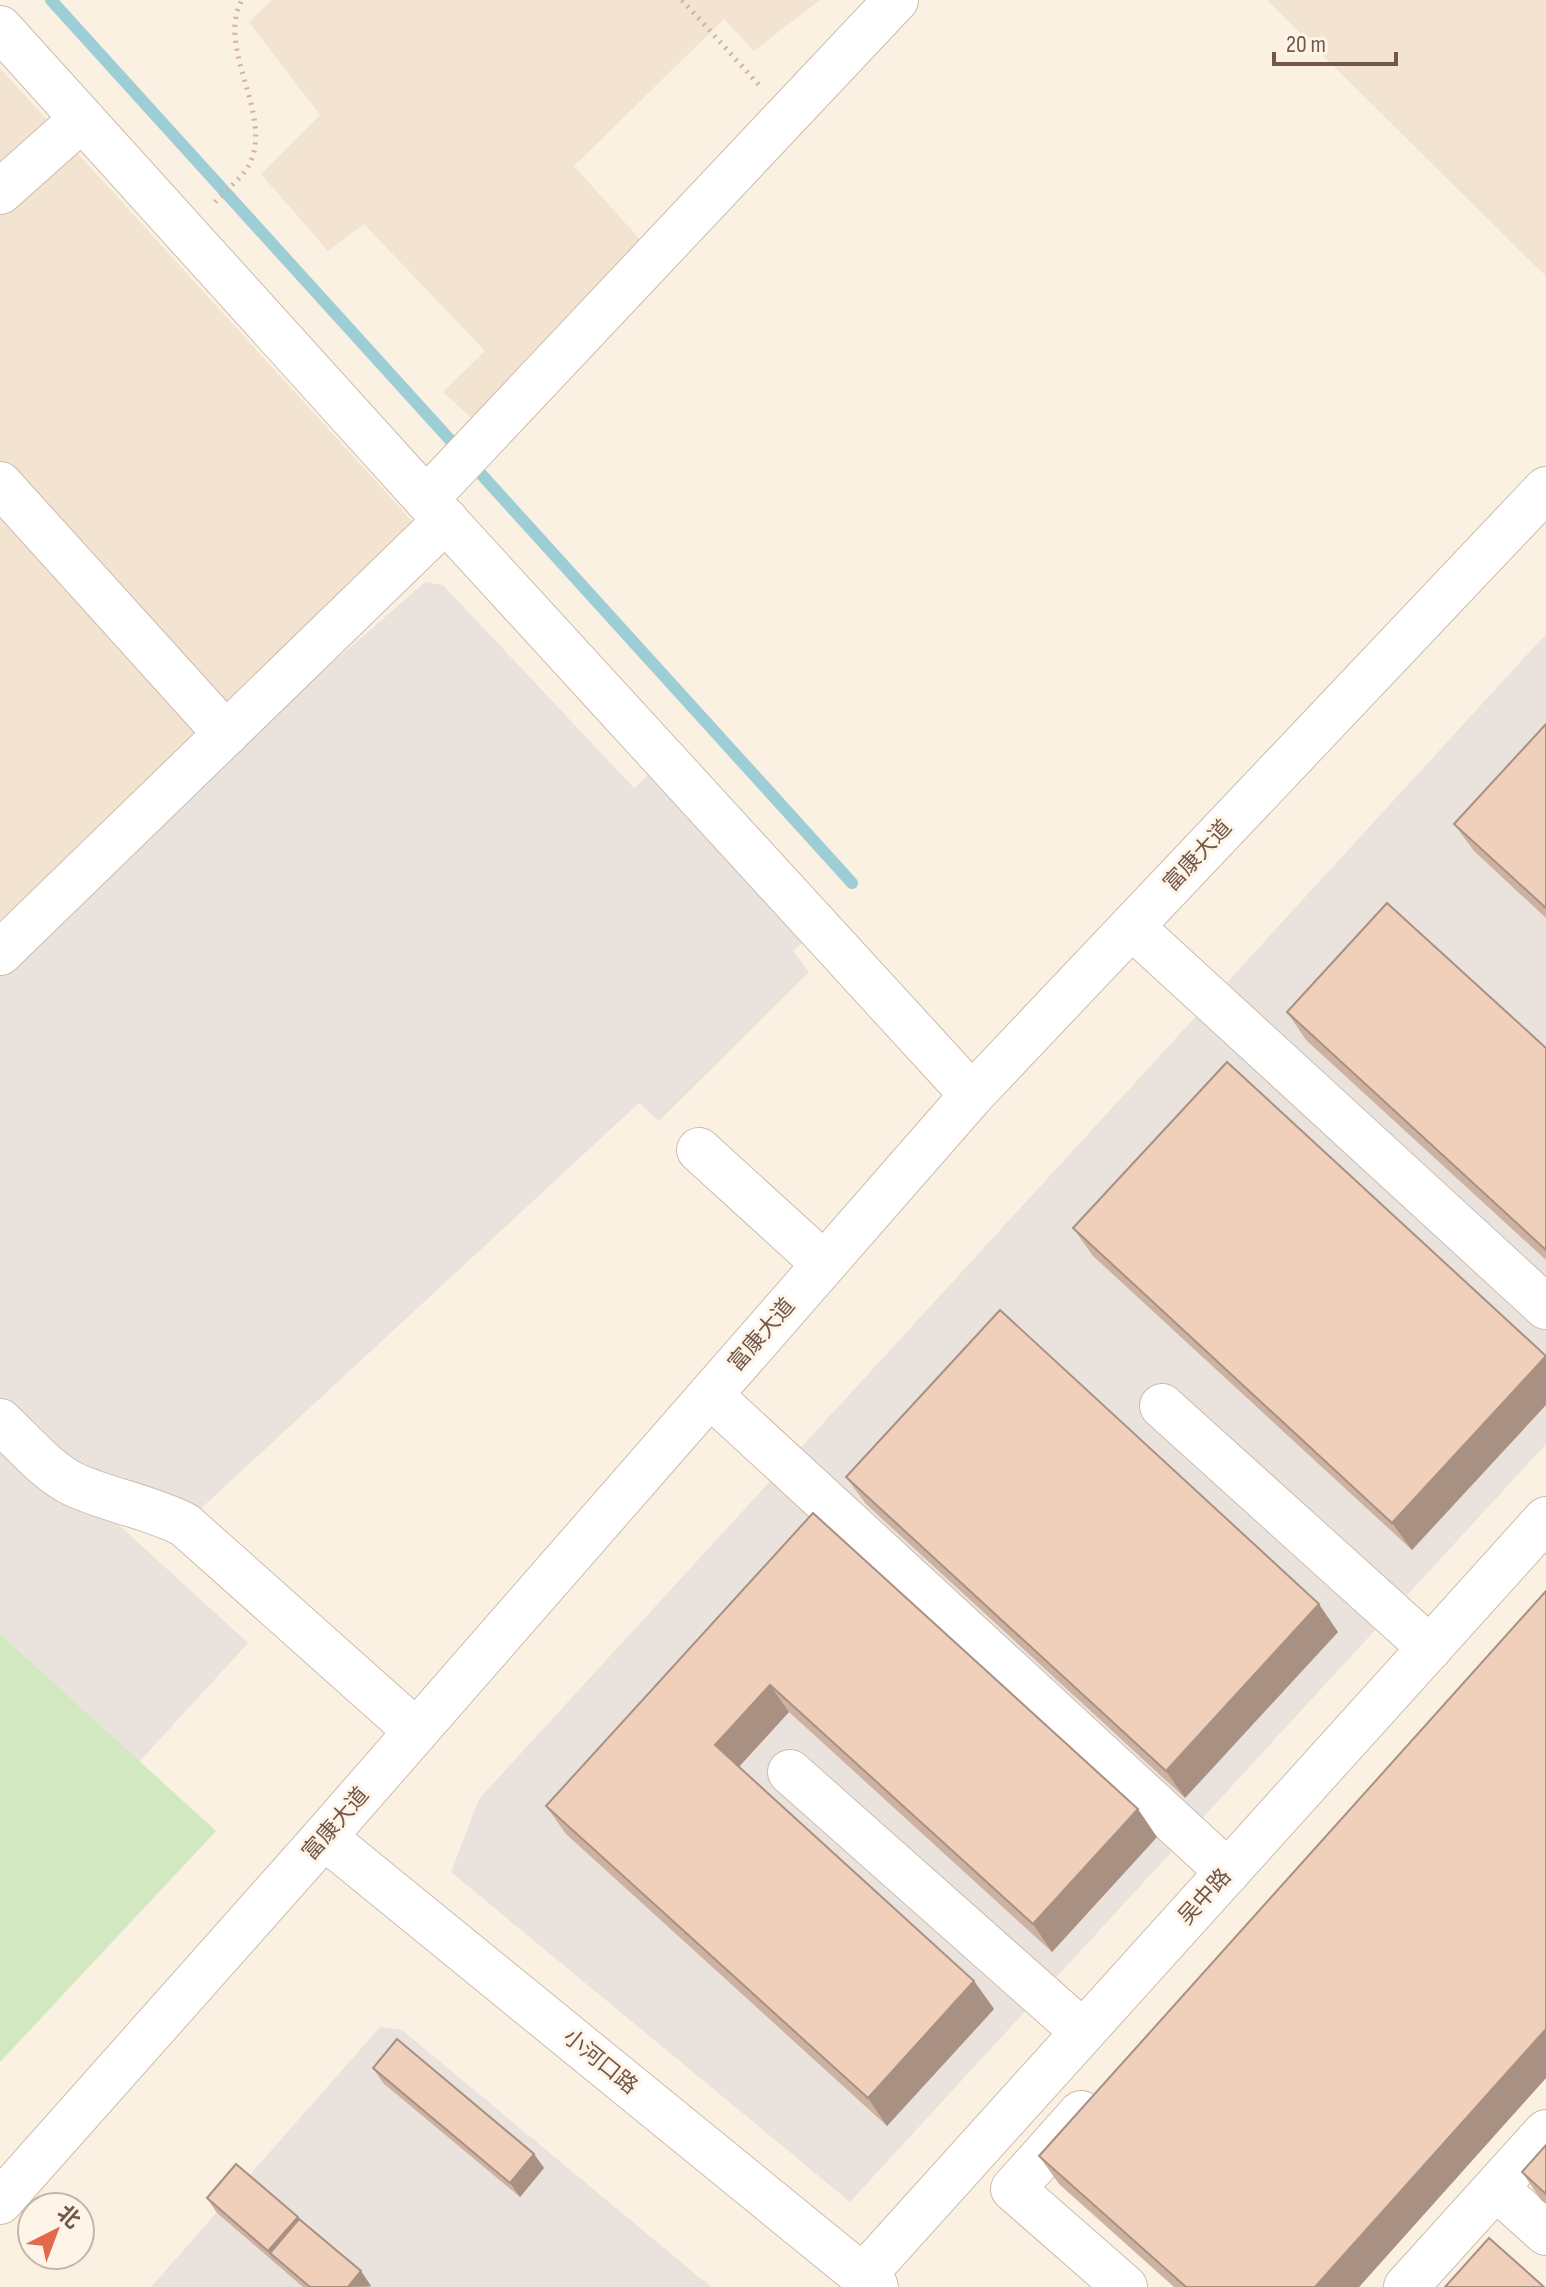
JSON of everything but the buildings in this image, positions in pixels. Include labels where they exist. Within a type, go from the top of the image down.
[{"type":"street","points":[[0,953],[226,734],[451,483],[896,0]]},
{"type":"street","points":[[0,28],[82,119],[451,483],[972,1095]]},
{"type":"street","points":[[0,192],[82,119]]},
{"type":"street","points":[[0,484],[226,734]]},
{"type":"street","name":"富康大道","points":[[0,2202],[324,1837],[972,1095],[1546,489]]},
{"type":"street","points":[[1132,927],[1546,1307]]},
{"type":"street","points":[[699,1150],[824,1264]]},
{"type":"street","points":[[710,1395],[1228,1872]]},
{"type":"street","points":[[1162,1406],[1430,1648]]},
{"type":"street","points":[[0,1421],[74,1484],[168,1516],[185,1525],[416,1731]]},
{"type":"street","name":"吴中路","points":[[870,2282],[1083,2032],[1546,1519]]},
{"type":"street","points":[[790,1772],[1083,2032]]},
{"type":"street","name":"小河口路","points":[[324,1837],[870,2282]]},
{"type":"street","points":[[1109,2082],[1013,2189],[1125,2287]]},
{"type":"street","points":[[1406,2287],[1546,2132]]},
{"type":"street","points":[[1496,2188],[1546,2233]]},
{"type":"path","points":[[213,204],[249,164],[256,133],[235,38],[242,0]]},
{"type":"path","points":[[682,0],[787,115]]},
{"type":"shaded area","points":[[272,0],[820,0],[754,51],[724,19],[574,166],[646,246],[478,424],[443,392],[485,351],[364,224],[328,251],[261,174],[320,115],[249,22]]},
{"type":"shaded area","points":[[1267,0],[1546,0],[1546,276],[1524,255]]},
{"type":"shaded area","points":[[0,68],[413,522],[0,923]]},
{"type":"shaded area","points":[[425,582],[443,585],[634,788],[657,767],[811,935],[793,951],[809,972],[659,1121],[639,1103],[195,1514],[67,1469],[0,1409],[0,976],[243,741]]},
{"type":"shaded area","points":[[1546,634],[1546,1444],[850,2202],[451,1872],[479,1799]]},
{"type":"shaded area","points":[[0,1433],[88,1514],[97,1505],[248,1643],[139,1762],[0,1634]]},
{"type":"shaded area","points":[[380,2027],[402,2030],[711,2287],[151,2287]]},
{"type":"green space","points":[[0,1634],[216,1831],[0,2062]]},
{"type":"waterway","points":[[51,0],[852,883]]}]
